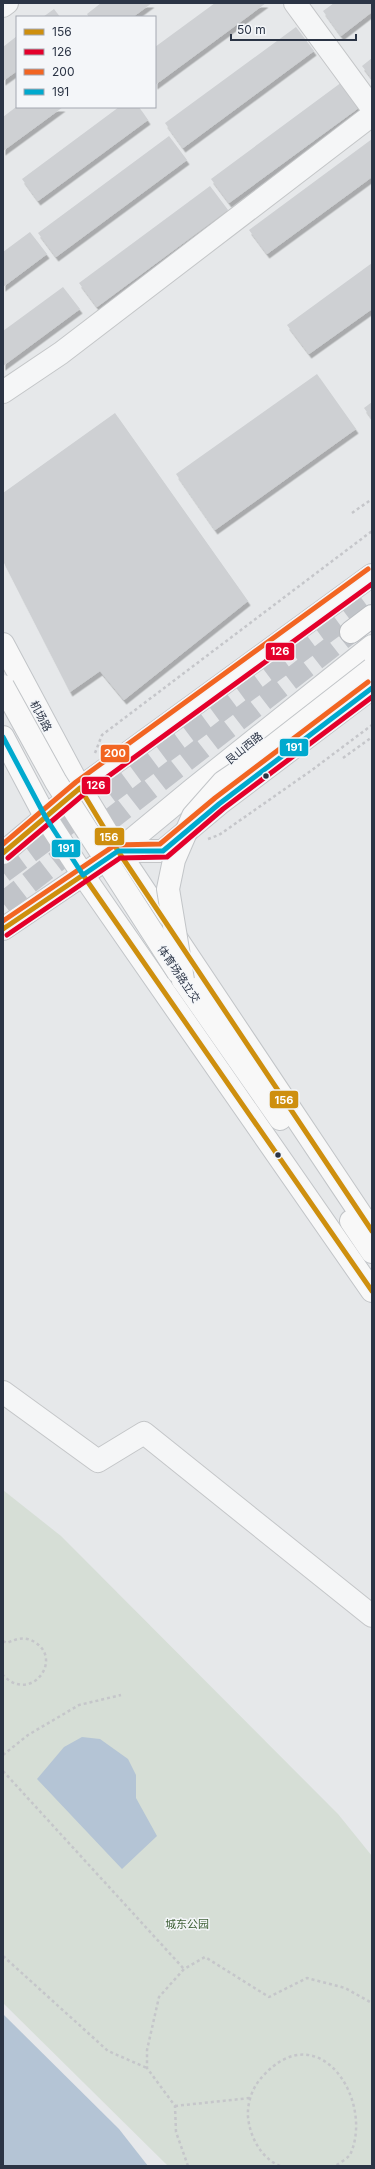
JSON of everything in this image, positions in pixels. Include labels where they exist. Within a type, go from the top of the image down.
[{"type":"main road","points":[[7,844],[46,818],[80,788],[372,575]]},
{"type":"main road","points":[[351,632],[372,616]]},
{"type":"main road","name":"机场路","points":[[3,644],[80,788],[118,851],[372,1231]]},
{"type":"main road","name":"艮山西路","points":[[3,929],[118,851],[192,789],[372,646]]},
{"type":"main road","points":[[183,980],[168,889],[174,860],[193,816],[223,782],[254,761],[372,669]]},
{"type":"main road","name":"体育场路立交","points":[[3,686],[56,782],[183,980],[372,1252]]},
{"type":"main road","points":[[3,736],[46,818],[82,875],[372,1291]]},
{"type":"street","points":[[3,6],[7,3]]},
{"type":"street","points":[[295,3],[372,108]]},
{"type":"street","points":[[3,392],[61,353],[372,116]]},
{"type":"street","points":[[118,851],[163,851],[225,800],[372,688]]},
{"type":"street","points":[[3,1392],[98,1462],[144,1433],[372,1616]]},
{"type":"path","points":[[352,514],[372,499]]},
{"type":"path","points":[[94,755],[102,735],[372,531]]},
{"type":"path","points":[[343,758],[372,737]]},
{"type":"path","points":[[3,1641],[7,1643],[25,1638],[32,1640],[44,1651],[46,1658],[43,1674],[31,1684],[15,1684],[3,1675]]},
{"type":"path","points":[[3,1755],[28,1735],[79,1705],[121,1695]]},
{"type":"path","points":[[3,1770],[184,1969]]},
{"type":"path","points":[[3,1956],[108,2051],[147,2068],[175,2106],[176,2132],[188,2166]]},
{"type":"path","points":[[147,2068],[147,2050],[159,1997],[184,1969],[204,1957],[269,1998],[307,1978],[345,1988],[372,2003]]},
{"type":"path","points":[[280,2166],[275,2164],[260,2150],[251,2134],[248,2116],[250,2098],[258,2082],[270,2068],[286,2059],[304,2055],[324,2057],[330,2060]]},
{"type":"path","points":[[175,2106],[250,2098]]},
{"type":"path","points":[[335,2166],[350,2155],[358,2144]]},
{"type":"green space","name":"城东公园","points":[[3,1490],[61,1536],[338,1814],[372,1856],[372,2166],[168,2166],[3,2003]]},
{"type":"water","points":[[82,1737],[100,1739],[128,1759],[136,1775],[136,1798],[157,1836],[122,1869],[37,1779],[64,1747]]},
{"type":"water","points":[[3,2014],[119,2129],[148,2166],[3,2166]]},
{"type":"building","points":[[101,3],[152,3],[134,16],[88,16],[87,14]]},
{"type":"building","points":[[215,3],[266,3],[156,84],[156,46]]},
{"type":"building","points":[[334,3],[372,3],[372,12],[341,36],[323,11]]},
{"type":"building","points":[[54,9],[59,16],[44,16]]},
{"type":"building","points":[[296,27],[314,51],[183,148],[165,123]]},
{"type":"building","points":[[16,37],[16,72],[3,81],[3,47]]},
{"type":"building","points":[[372,58],[372,79],[362,66]]},
{"type":"building","points":[[342,82],[360,107],[229,203],[211,179]]},
{"type":"building","points":[[16,107],[62,108],[3,151],[3,117]]},
{"type":"building","points":[[118,108],[140,108],[148,120],[38,201],[22,179]]},
{"type":"building","points":[[169,136],[187,160],[56,257],[38,233]]},
{"type":"building","points":[[372,139],[372,177],[267,254],[249,230]]},
{"type":"building","points":[[210,186],[228,210],[97,307],[79,283]]},
{"type":"building","points":[[30,232],[47,254],[3,287],[3,252]]},
{"type":"building","points":[[372,263],[372,309],[309,354],[287,325]]},
{"type":"building","points":[[63,287],[80,309],[3,366],[3,331]]},
{"type":"building","points":[[317,374],[356,429],[215,530],[176,474]]},
{"type":"building","points":[[372,402],[372,419],[364,408]]},
{"type":"building","points":[[115,413],[248,601],[124,700],[100,671],[70,692],[3,561],[3,493]]},
{"type":"tunnel","points":[[3,872],[372,598]]},
{"type":"tunnel","points":[[3,903],[351,632]]},
{"type":"transit line","name":"200","points":[[3,844],[76,782],[368,569]]},
{"type":"transit line","name":"126","points":[[8,858],[84,794],[372,584]]},
{"type":"transit line","name":"200","points":[[3,921],[115,845],[160,844],[215,798],[368,682]]},
{"type":"transit line","name":"191","points":[[3,737],[46,818],[83,875],[118,851],[163,851],[219,804],[372,688]]},
{"type":"transit line","name":"126","points":[[7,935],[120,858],[167,857],[223,809],[372,697]]},
{"type":"transit line","name":"156","points":[[3,853],[80,788],[118,851],[372,1231]]},
{"type":"transit line","name":"156","points":[[3,929],[83,875],[372,1291]]}]
